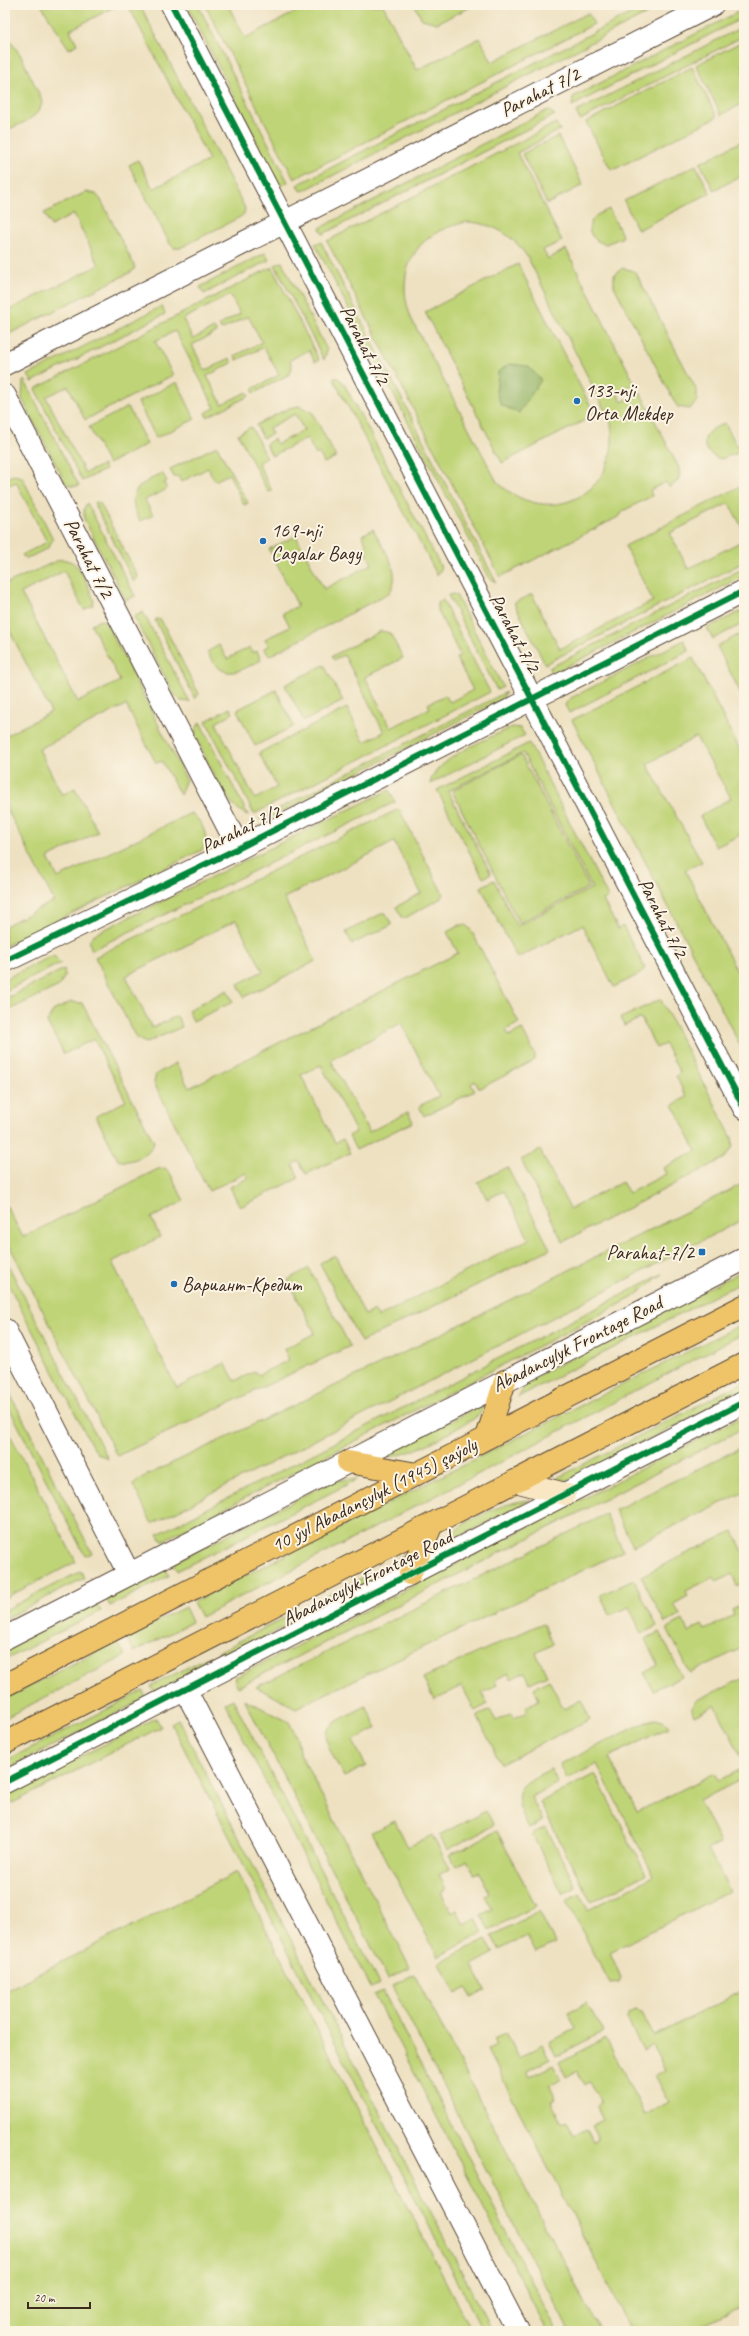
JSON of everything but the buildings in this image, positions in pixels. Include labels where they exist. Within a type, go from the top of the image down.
[{"type":"main road","name":"10 ýyl Abadançylyk (1945) şaýoly","points":[[5,1685],[744,1306]]},
{"type":"main road","points":[[5,1743],[744,1364]]},
{"type":"main road","points":[[487,1437],[505,1381]]},
{"type":"main road","points":[[348,1462],[417,1474]]},
{"type":"main road","points":[[515,1481],[565,1494]]},
{"type":"main road","points":[[410,1574],[432,1524]]},
{"type":"street","name":"Parahat 7/2","points":[[172,5],[283,222],[744,1108]]},
{"type":"street","name":"Parahat 7/2","points":[[5,364],[712,5]]},
{"type":"street","name":"Parahat 7/2","points":[[5,396],[239,848]]},
{"type":"street","name":"Parahat 7/2","points":[[5,961],[239,848],[744,591]]},
{"type":"street","name":"Abadancylyk Frontage Road","points":[[5,1638],[744,1259]]},
{"type":"street","points":[[5,1330],[129,1574]]},
{"type":"street","name":"Abadancylyk Frontage Road","points":[[5,1782],[744,1402]]},
{"type":"street","points":[[185,1689],[518,2331]]},
{"type":"green space","points":[[41,5],[118,5],[70,30],[77,44],[69,49]]},
{"type":"green space","points":[[128,5],[140,5],[245,208],[244,214],[240,217],[180,248],[174,248],[170,244],[129,165],[138,160],[153,189],[209,160]]},
{"type":"green space","points":[[187,5],[198,5],[288,182],[280,186]]},
{"type":"green space","points":[[205,5],[228,5],[245,38],[309,5],[383,5],[417,70],[480,38],[492,62],[588,13],[594,24],[294,179]]},
{"type":"green space","points":[[414,5],[475,5],[437,23],[422,19]]},
{"type":"green space","points":[[647,5],[664,5],[303,191],[300,190],[297,185]]},
{"type":"green space","points":[[744,9],[744,17],[572,106],[573,97]]},
{"type":"green space","points":[[744,26],[744,36],[580,120],[576,112]]},
{"type":"green space","points":[[5,35],[20,54],[42,100],[41,106],[34,116],[29,120],[5,131]]},
{"type":"green space","points":[[743,41],[744,103],[721,115],[696,65]]},
{"type":"green space","points":[[692,67],[717,117],[615,169],[610,168],[586,122]]},
{"type":"green space","points":[[548,110],[555,115],[323,234],[320,228]]},
{"type":"green space","points":[[556,123],[560,130],[517,153],[562,241],[543,250],[548,259],[566,249],[635,384],[617,393],[622,402],[640,392],[679,468],[680,475],[678,480],[675,484],[669,487],[666,482],[650,490],[652,496],[623,511],[620,516],[500,577],[327,241]],"holes":[[[468,222],[495,228],[510,237],[528,258],[611,423],[611,448],[605,469],[593,486],[578,498],[559,504],[538,503],[517,496],[497,482],[411,318],[406,300],[405,283],[408,268],[414,255],[423,243],[435,233],[450,226]]]},
{"type":"green space","points":[[558,136],[583,185],[547,204],[522,154]]},
{"type":"green space","points":[[744,140],[744,175],[714,190],[700,163]]},
{"type":"green space","points":[[696,165],[710,193],[638,230],[624,201]]},
{"type":"green space","points":[[86,192],[96,194],[101,200],[135,267],[133,271],[5,336],[5,312],[99,265],[74,214],[51,226],[44,213]]},
{"type":"green space","points":[[609,209],[623,237],[606,244],[594,238],[590,232],[590,223],[598,214]]},
{"type":"green space","points":[[321,242],[496,582],[490,579],[315,244]]},
{"type":"green space","points":[[265,253],[269,260],[204,294],[200,287]]},
{"type":"green space","points":[[282,262],[327,350],[324,360],[275,265]]},
{"type":"green space","points":[[518,264],[595,415],[502,463],[425,312]]},
{"type":"green space","points":[[272,267],[319,360],[315,362],[309,350],[290,360],[292,368],[290,374],[254,393],[252,389],[279,375],[264,347],[237,360],[235,356],[262,342],[248,316],[221,330],[219,325],[240,314],[230,295],[183,319],[193,339],[214,328],[217,332],[192,345],[205,371],[230,358],[232,363],[207,376],[222,404],[247,392],[249,396],[207,417],[205,413],[215,408],[175,331],[155,341],[173,375],[85,420],[68,386],[46,397],[85,473],[103,465],[105,470],[82,481],[35,389]]},
{"type":"green space","points":[[623,268],[634,271],[637,275],[697,391],[697,402],[689,409],[678,407],[675,403],[614,286],[614,275]]},
{"type":"green space","points":[[162,306],[165,314],[32,382],[28,375]]},
{"type":"green space","points":[[509,364],[528,366],[541,380],[519,413],[501,405],[496,392],[498,372]]},
{"type":"green space","points":[[333,378],[338,378],[343,382],[440,565],[441,569],[437,575]]},
{"type":"green space","points":[[23,381],[25,381],[79,486],[70,486],[65,482],[22,399]]},
{"type":"green space","points":[[177,382],[195,419],[156,438],[138,402]]},
{"type":"green space","points":[[299,406],[312,412],[336,457],[324,463],[319,453],[316,455],[307,438],[272,456],[266,444],[274,439],[277,444],[304,430],[295,414],[269,428],[272,434],[263,438],[256,425],[289,408]]},
{"type":"green space","points":[[128,407],[147,444],[108,464],[89,427]]},
{"type":"green space","points":[[725,423],[740,452],[721,459],[713,456],[707,450],[705,442],[710,431]]},
{"type":"green space","points":[[251,427],[267,458],[258,463],[272,491],[268,492],[238,434]]},
{"type":"green space","points":[[217,446],[248,503],[244,505],[229,474],[215,481],[208,468],[181,482],[178,476],[174,477],[170,469]]},
{"type":"green space","points":[[162,473],[167,481],[164,483],[167,489],[145,500],[153,515],[140,521],[133,503],[136,491],[140,486]]},
{"type":"green space","points":[[13,475],[22,477],[53,539],[48,548],[26,559],[22,555],[47,542],[16,482],[5,487],[5,479]]},
{"type":"green space","points":[[737,488],[744,488],[744,531],[729,503],[670,533],[688,569],[744,540],[744,562],[545,664],[514,603],[532,594],[560,649],[653,601],[625,546]]},
{"type":"green space","points":[[87,503],[135,596],[126,600],[84,519],[84,508]]},
{"type":"green space","points":[[94,503],[100,503],[138,577],[134,582]]},
{"type":"green space","points":[[373,529],[393,569],[393,586],[389,593],[269,656],[264,648],[269,646],[265,639],[290,627],[283,613],[298,606],[269,549],[296,536],[324,589],[372,564],[364,547],[367,545],[362,535]]},
{"type":"green space","points":[[59,560],[72,562],[82,573],[94,600],[93,605],[84,610],[64,571],[21,593],[78,702],[120,681],[91,624],[101,620],[106,622],[186,779],[180,795],[162,761],[156,763],[126,705],[39,749],[62,795],[75,788],[98,832],[48,858],[58,878],[191,813],[202,825],[206,840],[202,850],[5,946],[5,926],[54,901],[5,805],[5,736],[51,712],[5,622],[5,584]]},
{"type":"green space","points":[[744,568],[744,576],[556,672],[551,672],[549,668]]},
{"type":"green space","points":[[448,595],[456,595],[503,687],[497,690]]},
{"type":"green space","points":[[442,599],[490,692],[254,814],[206,721],[230,708],[233,713],[216,723],[255,799],[277,787],[259,753],[347,708],[364,742],[384,732],[344,655],[334,660],[332,656],[381,631],[390,633],[403,658],[365,677],[391,728],[430,708],[428,704],[445,695],[450,702],[473,690],[456,658],[460,655],[438,611],[438,603]]},
{"type":"green space","points":[[744,610],[744,623],[713,639],[707,628]]},
{"type":"green space","points":[[143,612],[190,702],[181,701],[174,694],[134,617]]},
{"type":"green space","points":[[155,620],[161,620],[199,694],[195,699]]},
{"type":"green space","points":[[744,632],[744,664],[740,666],[744,674],[744,700],[717,646]]},
{"type":"green space","points":[[684,640],[689,651],[569,713],[565,705],[569,699]]},
{"type":"green space","points":[[219,645],[227,659],[250,647],[253,653],[257,651],[261,660],[237,671],[225,671],[219,668],[207,652]]},
{"type":"green space","points":[[693,658],[744,758],[744,833],[716,847],[700,816],[731,798],[696,737],[647,764],[702,862],[685,870],[744,985],[744,1053],[572,720]]},
{"type":"green space","points":[[324,665],[343,701],[304,721],[285,685]]},
{"type":"green space","points":[[276,690],[294,726],[255,746],[237,710]]},
{"type":"green space","points":[[506,692],[502,699],[274,816],[259,819]]},
{"type":"green space","points":[[200,722],[248,815],[231,803],[217,781],[196,737],[195,731]]},
{"type":"green space","points":[[512,727],[520,728],[525,735],[430,784],[433,775],[451,758],[477,743]]},
{"type":"green space","points":[[529,743],[608,897],[603,900],[618,929],[623,926],[645,968],[640,974],[614,987],[582,925],[517,958],[481,887],[494,880],[517,926],[592,888],[523,753],[448,791],[491,874],[483,878],[437,790]]},
{"type":"green space","points":[[521,755],[589,887],[519,923],[452,791]]},
{"type":"green space","points":[[389,790],[395,802],[92,950],[90,942],[93,935]]},
{"type":"green space","points":[[399,809],[443,894],[440,899],[403,919],[396,907],[421,893],[394,842],[284,898],[316,961],[244,997],[238,984],[263,971],[236,920],[126,976],[152,1028],[177,1016],[182,1027],[146,1043],[136,1038],[95,957]]},
{"type":"green space","points":[[385,912],[392,925],[352,944],[346,932]]},
{"type":"green space","points":[[460,925],[466,925],[471,930],[519,1023],[506,1030],[509,1036],[522,1029],[535,1055],[535,1060],[479,1089],[475,1081],[471,1084],[475,1091],[424,1116],[419,1106],[439,1096],[401,1023],[331,1060],[369,1132],[408,1112],[413,1122],[356,1150],[349,1136],[356,1132],[321,1065],[301,1075],[335,1143],[343,1139],[350,1153],[306,1174],[299,1161],[293,1165],[299,1178],[240,1207],[230,1187],[248,1178],[246,1173],[209,1191],[154,1083],[156,1074],[176,1063],[189,1088],[458,953],[447,932]]},
{"type":"green space","points":[[54,956],[61,963],[5,991],[5,979]]},
{"type":"green space","points":[[64,969],[65,976],[59,986],[5,1012],[5,999]]},
{"type":"green space","points":[[227,990],[233,1002],[193,1021],[188,1010]]},
{"type":"green space","points":[[661,1000],[732,1138],[733,1147],[725,1158],[563,1242],[521,1160],[540,1150],[570,1209],[622,1182],[629,1193],[666,1174],[663,1168],[696,1151],[673,1105],[686,1097],[676,1076],[680,1073],[665,1044],[656,1048],[641,1018],[624,1026],[621,1018]]},
{"type":"green space","points":[[71,1002],[82,1003],[154,1142],[149,1151],[134,1160],[118,1160],[96,1116],[126,1101],[94,1039],[64,1054],[47,1022],[53,1011]]},
{"type":"green space","points":[[507,1167],[550,1249],[361,1342],[320,1263],[335,1255],[365,1315],[374,1310],[378,1317],[529,1239],[504,1191],[487,1199],[478,1182]]},
{"type":"green space","points":[[165,1168],[170,1173],[184,1201],[151,1218],[160,1237],[112,1262],[177,1388],[225,1363],[235,1381],[255,1371],[258,1375],[289,1360],[284,1349],[315,1333],[288,1280],[309,1268],[350,1346],[117,1456],[5,1237],[5,1203],[23,1237],[158,1169]]},
{"type":"green space","points":[[744,1183],[744,1219],[152,1524],[133,1485],[141,1478],[387,1361]]},
{"type":"green space","points":[[5,1259],[108,1459],[97,1453],[92,1446],[5,1278]]},
{"type":"green space","points":[[744,1270],[744,1281],[518,1397],[529,1380]]},
{"type":"green space","points":[[662,1274],[632,1298],[162,1541],[158,1534]]},
{"type":"green space","points":[[744,1323],[744,1333],[486,1470],[201,1617],[193,1602]]},
{"type":"green space","points":[[744,1382],[744,1391],[570,1480],[553,1480]]},
{"type":"green space","points":[[5,1384],[92,1553],[85,1556],[5,1400]]},
{"type":"green space","points":[[486,1403],[480,1414],[440,1438],[416,1450],[404,1454],[382,1456]]},
{"type":"green space","points":[[744,1416],[744,1428],[238,1687],[234,1678]]},
{"type":"green space","points":[[5,1425],[76,1562],[5,1598]]},
{"type":"green space","points":[[744,1446],[744,1492],[633,1546],[615,1510]]},
{"type":"green space","points":[[358,1479],[177,1571],[173,1563],[332,1481]]},
{"type":"green space","points":[[531,1500],[436,1549],[454,1531],[479,1516],[519,1501]]},
{"type":"green space","points":[[606,1514],[623,1551],[296,1708],[256,1687]]},
{"type":"green space","points":[[733,1531],[744,1553],[744,1582],[737,1586],[732,1574],[717,1582],[714,1577],[686,1591],[688,1596],[674,1604],[680,1615],[665,1623],[641,1576]]},
{"type":"green space","points":[[405,1556],[390,1572],[222,1659],[218,1652]]},
{"type":"green space","points":[[165,1567],[169,1576],[110,1606],[106,1598]]},
{"type":"green space","points":[[81,1571],[84,1578],[5,1619],[5,1610]]},
{"type":"green space","points":[[634,1580],[657,1626],[642,1634],[629,1607],[610,1615],[600,1595]]},
{"type":"green space","points":[[96,1602],[101,1611],[5,1660],[5,1649]]},
{"type":"green space","points":[[744,1604],[744,1647],[690,1673],[667,1628],[683,1620],[688,1632],[702,1625],[705,1630],[734,1615],[732,1610]]},
{"type":"green space","points":[[185,1607],[192,1622],[134,1652],[126,1637]]},
{"type":"green space","points":[[543,1623],[553,1644],[536,1653],[547,1675],[530,1683],[525,1672],[511,1679],[508,1673],[495,1680],[497,1685],[482,1693],[488,1704],[475,1711],[462,1686],[434,1700],[423,1678]]},
{"type":"green space","points":[[660,1632],[682,1677],[653,1690],[644,1673],[658,1665],[645,1639]]},
{"type":"green space","points":[[117,1641],[125,1656],[5,1718],[5,1699]]},
{"type":"green space","points":[[210,1656],[213,1663],[155,1693],[151,1686]]},
{"type":"green space","points":[[744,1678],[744,1762],[715,1705],[694,1716],[692,1708],[693,1704],[699,1699]]},
{"type":"green space","points":[[549,1680],[564,1709],[581,1700],[590,1719],[501,1764],[477,1716],[490,1710],[496,1721],[512,1713],[514,1718],[527,1712],[525,1707],[539,1700],[534,1688]]},
{"type":"green space","points":[[143,1691],[146,1698],[5,1770],[5,1761]]},
{"type":"green space","points":[[233,1699],[379,1984],[371,1988],[225,1703]]},
{"type":"green space","points":[[244,1699],[289,1722],[297,1738],[299,1751],[410,1968],[388,1979]]},
{"type":"green space","points":[[366,1706],[377,1728],[353,1741],[366,1766],[344,1777],[330,1749],[327,1740],[327,1732],[338,1721]]},
{"type":"green space","points":[[156,1718],[161,1727],[5,1807],[5,1795]]},
{"type":"green space","points":[[178,1719],[492,2331],[483,2331],[171,1723]]},
{"type":"green space","points":[[656,1719],[665,1722],[669,1727],[609,1757],[637,1812],[715,1773],[719,1780],[744,1768],[744,1778],[699,1801],[720,1843],[708,1849],[730,1891],[610,1952],[621,1978],[619,1982],[610,1983],[566,1901],[580,1894],[588,1910],[654,1876],[597,1764],[567,1779],[560,1764],[648,1721]]},
{"type":"green space","points":[[551,1769],[558,1783],[531,1797],[543,1821],[529,1828],[523,1816],[518,1798],[520,1791],[530,1780]]},
{"type":"green space","points":[[595,1774],[646,1874],[591,1902],[540,1802]]},
{"type":"green space","points":[[486,1811],[494,1825],[447,1850],[439,1835]]},
{"type":"green space","points":[[395,1821],[408,1847],[432,1835],[450,1869],[439,1875],[446,1889],[441,1892],[452,1913],[457,1910],[464,1924],[476,1918],[483,1933],[438,1957],[372,1832]]},
{"type":"green space","points":[[546,1827],[576,1887],[563,1894],[532,1834]]},
{"type":"green space","points":[[497,1831],[536,1906],[489,1930],[481,1915],[492,1909],[485,1895],[490,1893],[479,1872],[474,1874],[467,1860],[456,1866],[450,1855]]},
{"type":"green space","points":[[237,1872],[471,2331],[5,2331],[5,1991]]},
{"type":"green space","points":[[539,1911],[555,1943],[536,1953],[527,1936],[499,1950],[492,1936]]},
{"type":"green space","points":[[486,1939],[494,1953],[472,1965],[485,1990],[471,1997],[467,1988],[456,1994],[440,1963]]},
{"type":"green space","points":[[414,1974],[600,2331],[569,2331],[392,1986]]},
{"type":"green space","points":[[744,1990],[744,2304],[691,2331],[631,2331],[488,2050],[496,2046],[493,2039],[506,2032],[519,2058],[543,2045],[550,2059],[527,2071],[530,2077],[553,2065],[561,2079],[549,2085],[556,2099],[551,2102],[562,2123],[567,2121],[574,2135],[586,2129],[593,2142],[598,2139],[591,2126],[603,2120],[596,2106],[601,2103],[590,2082],[585,2085],[577,2071],[566,2077],[559,2062],[606,2038],[645,2115],[669,2102],[655,2075],[665,2070],[652,2045],[643,2050],[627,2019],[628,2014],[634,2010],[641,2012],[654,2036]]},
{"type":"green space","points":[[383,1991],[557,2331],[547,2331],[374,1995]]},
{"type":"green space","points":[[587,2003],[603,2032],[556,2056],[549,2042],[576,2029],[568,2012]]},
{"type":"cycle path","points":[[172,5],[744,1108]]},
{"type":"cycle path","points":[[5,961],[239,848],[744,591]]},
{"type":"cycle path","points":[[5,1782],[744,1402]]},
{"type":"place","name":"133-nji Orta Mekdep","points":[[577,401]]},
{"type":"place","name":"169-nji Cagalar Bagy","points":[[263,541]]},
{"type":"place","name":"Parahat-7/2","points":[[702,1252]]},
{"type":"place","name":"Вариант-Кредит","points":[[174,1284]]}]
